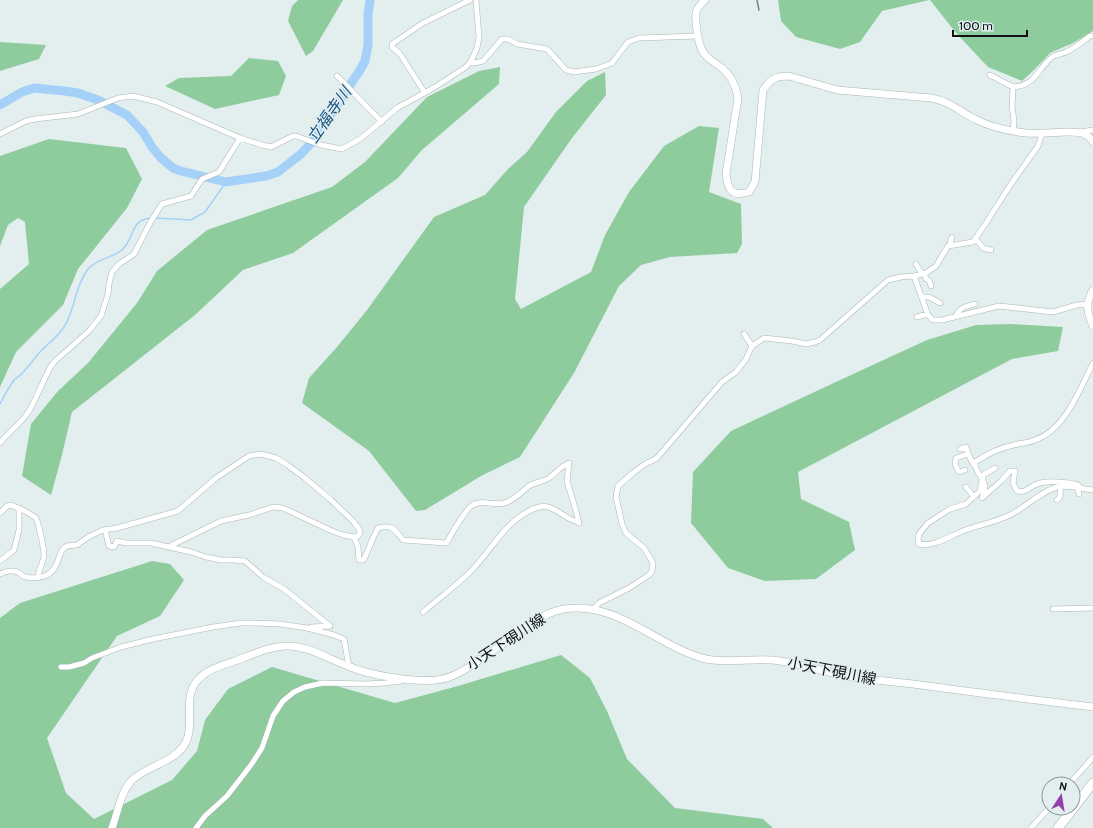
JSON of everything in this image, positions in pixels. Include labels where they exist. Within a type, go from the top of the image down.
[{"type":"highway","points":[[1058,828],[1093,783]]},
{"type":"main road","points":[[705,0],[699,6],[696,13],[699,41],[703,52],[714,64],[722,68],[731,78],[736,88],[738,98],[726,174],[728,186],[736,194],[749,192],[755,182],[763,90],[773,79],[782,76],[789,76],[837,90],[931,98],[951,105],[984,124],[1026,133],[1042,134],[1077,132],[1084,134],[1093,142]]},
{"type":"main road","points":[[1093,290],[1087,304],[1087,310],[1093,326]]},
{"type":"main road","name":"小天下硯川線","points":[[112,828],[122,796],[132,780],[173,757],[182,749],[187,740],[190,726],[190,694],[195,683],[202,676],[217,667],[268,650],[286,646],[304,647],[323,654],[349,667],[371,673],[400,678],[440,680],[453,676],[471,666],[532,623],[548,614],[562,609],[579,608],[593,610],[624,620],[694,656],[710,660],[724,661],[762,659],[780,661],[854,678],[1093,707]]},
{"type":"street","points":[[425,93],[400,54],[392,47],[392,44],[423,23],[470,0]]},
{"type":"street","points":[[0,134],[26,121],[78,114],[118,98],[133,96],[157,102],[240,138],[271,147],[293,136],[296,136],[321,145],[342,149],[360,139],[382,122],[396,108],[425,93],[466,67],[471,61],[477,48],[479,37],[476,0]]},
{"type":"street","points":[[471,61],[475,63],[483,61],[502,39],[508,39],[518,44],[548,49],[566,70],[574,72],[596,69],[612,63],[628,42],[639,38],[698,36]]},
{"type":"street","points":[[990,75],[1013,87],[1020,86],[1036,78],[1040,70],[1054,56],[1071,50],[1090,36],[1093,36]]},
{"type":"street","points":[[337,76],[382,122]]},
{"type":"street","points":[[1013,87],[1013,131]]},
{"type":"street","points":[[1077,132],[1093,130]]},
{"type":"street","points":[[593,610],[599,603],[629,588],[649,575],[652,571],[653,563],[650,556],[644,548],[626,532],[622,524],[616,497],[618,486],[645,464],[657,458],[722,382],[736,372],[746,359],[752,346],[764,338],[806,344],[820,340],[888,280],[923,273],[936,266],[948,246],[973,242],[1038,146],[1042,134]]},
{"type":"street","points":[[0,443],[21,422],[29,411],[51,366],[88,331],[101,316],[108,294],[112,272],[119,264],[134,254],[151,221],[162,204],[191,196],[202,179],[219,172],[240,138]]},
{"type":"street","points":[[952,237],[950,243],[952,246]]},
{"type":"street","points":[[976,238],[983,248],[991,250]]},
{"type":"street","points":[[916,264],[926,279],[929,280],[930,286]]},
{"type":"street","points":[[914,276],[928,314],[934,320],[942,320],[999,306],[1053,312],[1087,304]]},
{"type":"street","points":[[922,297],[929,297],[940,303]]},
{"type":"street","points":[[956,316],[963,307],[975,304]]},
{"type":"street","points":[[917,318],[928,314]]},
{"type":"street","points":[[744,334],[752,346]]},
{"type":"street","points":[[974,465],[975,462],[985,455],[997,449],[1035,440],[1048,434],[1060,423],[1073,402],[1093,363]]},
{"type":"street","points":[[960,449],[966,447],[968,454],[983,479],[985,487],[982,498],[1010,471],[1015,471],[1013,483],[1017,492],[1022,492],[1037,483],[1057,482],[1078,485],[1079,490]]},
{"type":"street","points":[[0,574],[12,571],[18,572],[24,577],[38,578],[46,576],[54,569],[64,547],[70,545],[77,546],[88,537],[105,530],[178,511],[216,478],[248,456],[261,454],[276,458],[305,478],[331,500],[359,529],[360,533],[358,536],[354,537],[343,535],[283,508],[274,507],[249,515],[221,521],[168,547]]},
{"type":"street","points":[[965,470],[959,472],[955,464],[956,458],[968,454]]},
{"type":"street","points":[[354,537],[360,560],[365,558],[378,528],[386,526],[392,527],[403,540],[446,543],[471,506],[486,502],[503,504],[516,497],[528,487],[544,481],[565,464],[569,463],[567,481],[579,523],[553,508],[545,506],[537,507],[522,515],[511,523],[470,572],[422,612]]},
{"type":"street","points":[[995,468],[983,475],[980,491],[966,504],[950,510],[928,523],[919,534],[918,538],[920,544],[925,545],[933,543],[964,531],[1001,520],[1042,494],[1057,487],[1070,486],[1079,490],[1093,490]]},
{"type":"street","points":[[966,487],[974,497]]},
{"type":"street","points":[[1057,500],[1060,497],[1061,487]]},
{"type":"street","points":[[0,513],[8,505],[14,506],[34,516],[37,520],[44,555],[38,578]]},
{"type":"street","points":[[0,561],[14,550],[19,530],[19,508]]},
{"type":"street","points":[[105,530],[109,546],[114,547],[117,541],[126,543],[151,544],[222,560],[245,561],[263,577],[284,589],[330,626],[307,628]]},
{"type":"street","points":[[1053,609],[1093,608]]},
{"type":"street","points":[[61,667],[69,667],[84,663],[92,658],[121,647],[154,638],[213,627],[252,623],[280,624],[307,628],[344,639],[349,667]]},
{"type":"street","points":[[196,828],[205,816],[227,796],[251,765],[262,748],[273,716],[282,701],[294,692],[305,687],[323,684],[365,684],[422,680]]},
{"type":"street","points":[[1078,776],[1091,764],[1093,757]]},
{"type":"street","points":[[1031,828],[1042,816]]},
{"type":"green space","points":[[298,0],[343,0],[313,51],[306,56],[288,21],[292,6]]},
{"type":"green space","points":[[778,0],[929,0],[882,11],[860,42],[840,49],[796,37],[781,21]]},
{"type":"green space","points":[[930,0],[1093,0],[1093,31],[1073,43],[1050,53],[1022,81],[988,67],[956,33]]},
{"type":"green space","points":[[0,42],[46,45],[39,59],[0,71]]},
{"type":"green space","points":[[249,58],[278,61],[286,76],[279,95],[215,109],[165,86],[179,78],[231,76]]},
{"type":"green space","points":[[500,67],[499,84],[422,150],[398,178],[293,253],[243,270],[195,315],[72,412],[51,495],[22,476],[31,424],[58,391],[88,363],[137,303],[157,271],[207,230],[332,187],[365,162],[427,97],[479,71]]},
{"type":"green space","points":[[605,72],[606,95],[572,138],[524,207],[515,299],[521,309],[591,272],[605,235],[629,192],[664,146],[699,126],[719,128],[709,192],[741,204],[742,244],[737,253],[670,257],[641,265],[619,286],[574,373],[520,457],[481,476],[425,510],[416,511],[369,451],[302,403],[309,378],[367,310],[434,217],[485,195],[508,169],[527,152],[556,112],[587,81]]},
{"type":"green space","points":[[49,139],[126,148],[142,179],[127,208],[78,269],[63,305],[16,352],[0,387],[0,289],[29,264],[25,222],[18,218],[8,225],[0,246],[0,156]]},
{"type":"green space","points":[[1011,324],[1063,327],[1058,351],[1012,359],[798,472],[801,499],[849,522],[855,550],[816,579],[765,581],[728,568],[691,523],[693,472],[731,431],[927,340],[976,325]]},
{"type":"green space","points":[[152,561],[170,564],[184,580],[160,616],[117,636],[47,738],[66,793],[94,819],[172,780],[197,751],[205,720],[228,689],[272,667],[395,703],[561,655],[590,678],[607,711],[627,759],[675,808],[763,819],[773,828],[0,828],[0,618],[20,603]]},
{"type":"waterway","name":"立福寺川","points":[[0,105],[22,92],[34,88],[78,93],[98,100],[127,115],[143,132],[161,158],[173,168],[226,182],[266,176],[278,172],[301,154],[313,141],[360,70],[365,61],[368,45],[368,14],[370,0]]},
{"type":"waterway","points":[[156,218],[191,220],[205,212],[226,182]]},
{"type":"waterway","points":[[0,404],[14,380],[23,373],[39,353],[59,334],[64,327],[71,313],[81,282],[89,268],[97,262],[123,249],[130,239],[136,225],[145,219],[152,218]]},
{"type":"railway","points":[[757,0],[759,10]]}]
